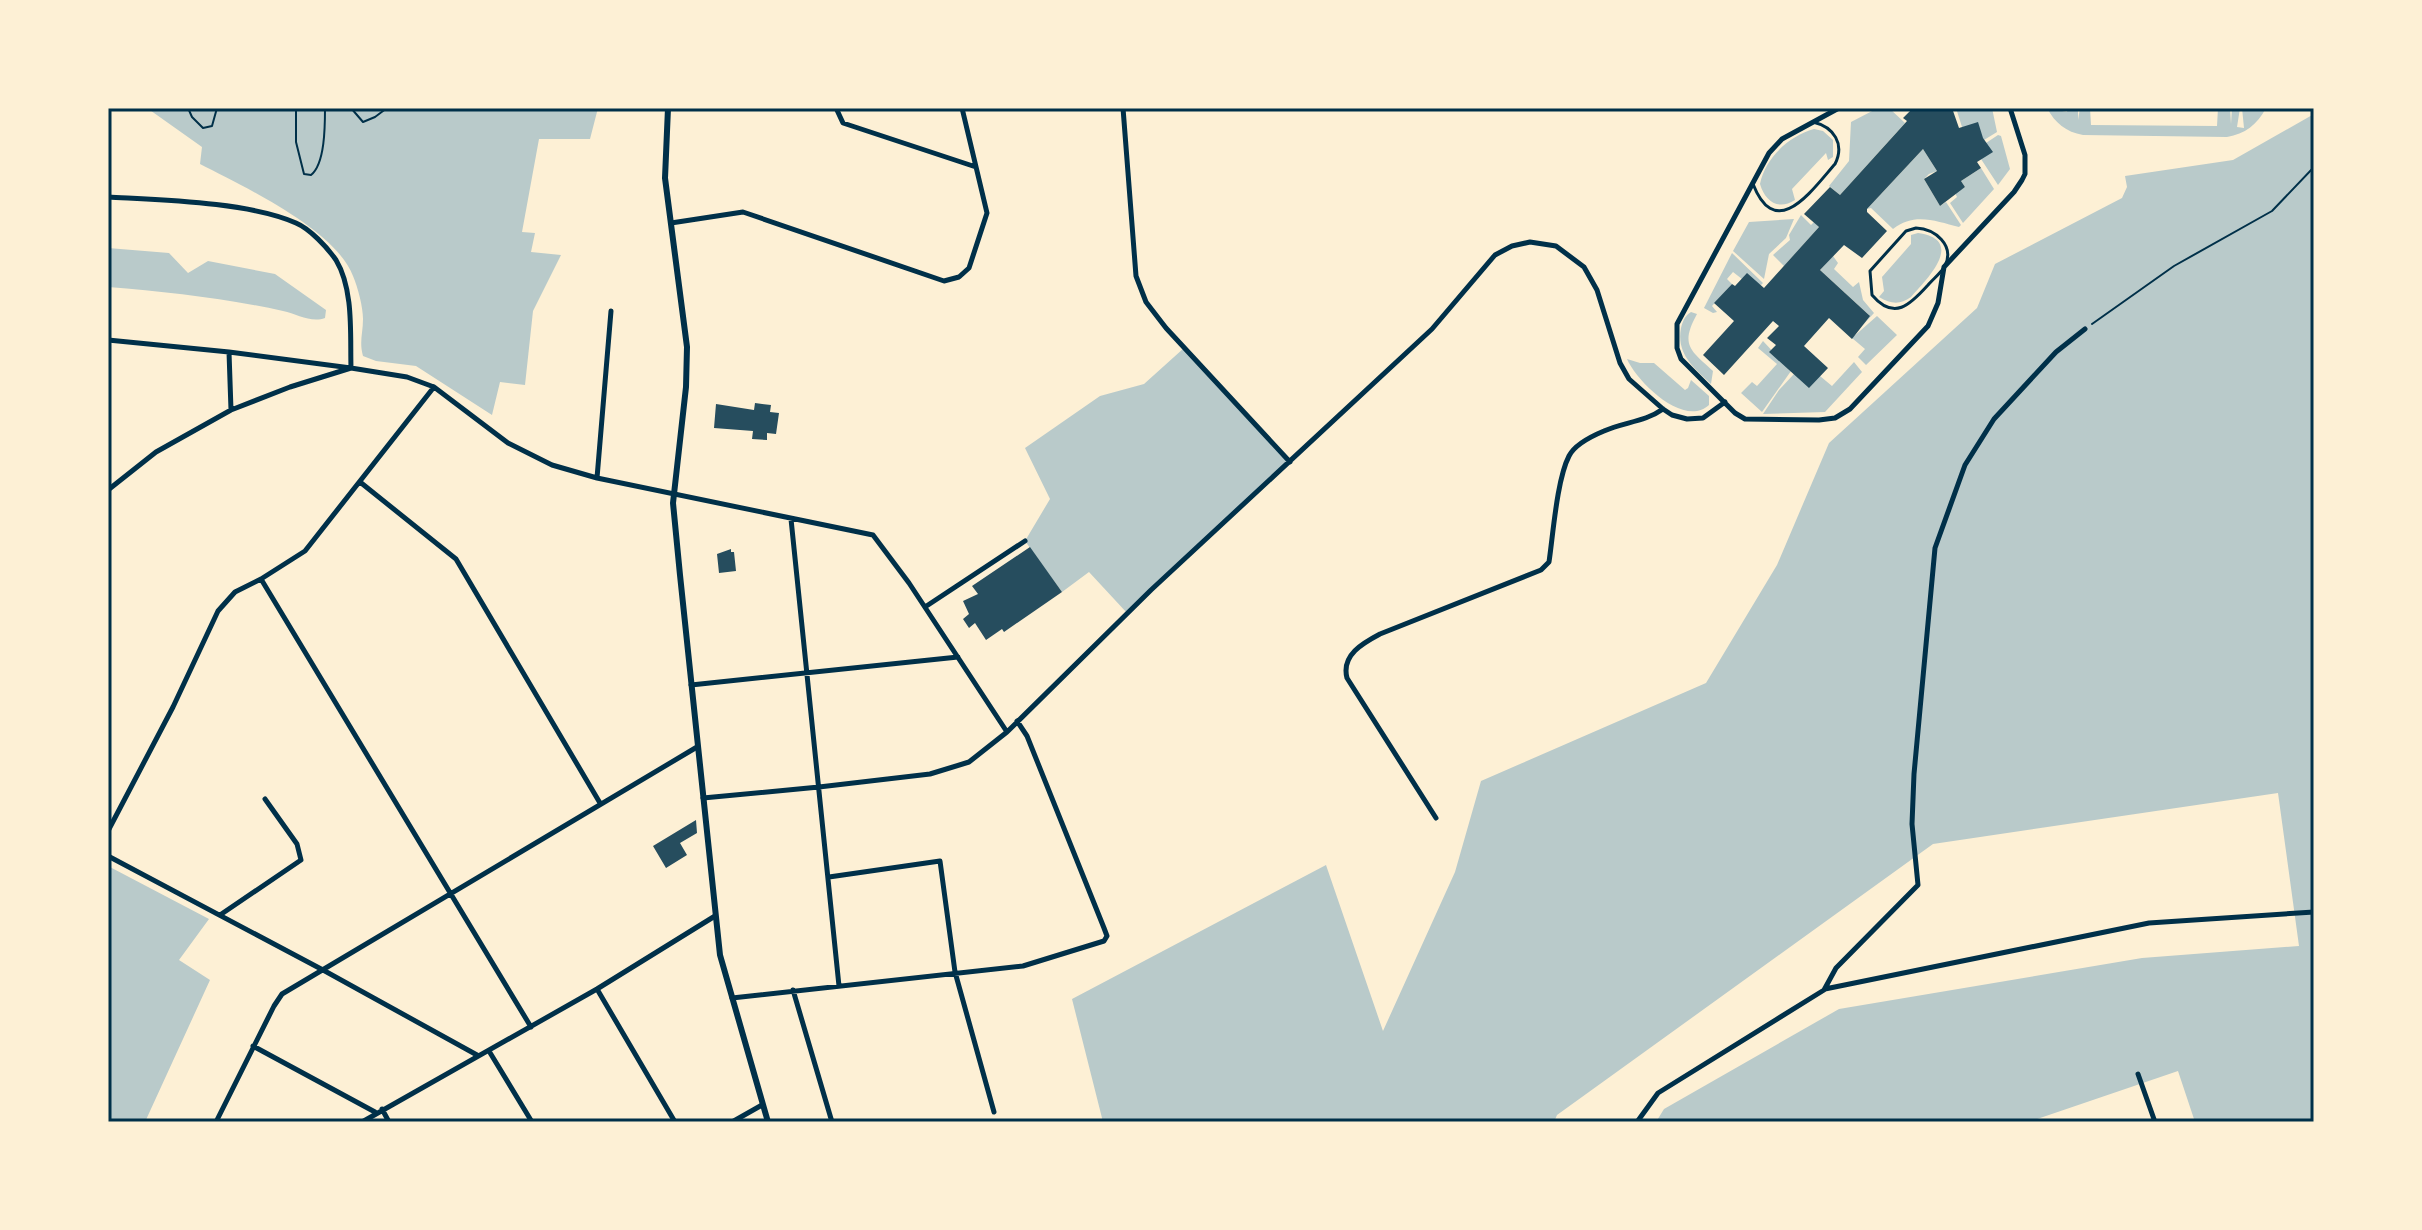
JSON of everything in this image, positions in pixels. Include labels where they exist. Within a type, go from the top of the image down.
[{"type":"street","points":[[668,108],[665,178],[685,326],[687,366],[674,494],[702,798],[720,955],[768,1122]]},
{"type":"street","points":[[836,108],[843,123],[977,167]]},
{"type":"street","points":[[671,223],[743,212],[944,281],[959,277],[969,268],[987,213],[962,108]]},
{"type":"street","points":[[1123,108],[1136,276],[1146,302],[1166,328],[1290,462]]},
{"type":"street","points":[[1839,108],[1774,146],[1752,181],[1677,324],[1677,348],[1681,359],[1745,419],[1819,420],[1843,414],[1928,326],[1938,303],[1944,267],[2014,192],[2025,174],[2025,155],[2010,108]]},
{"type":"street","points":[[108,197],[264,212],[299,224],[325,246],[336,261],[342,277],[349,312],[351,368]]},
{"type":"street","points":[[702,798],[930,774],[955,768],[982,753],[1151,590],[1432,329],[1495,255],[1512,246],[1530,242],[1556,246],[1584,267],[1597,290],[1620,363],[1629,379],[1663,409],[1687,419],[1703,418],[1725,402]]},
{"type":"street","points":[[597,478],[611,311]]},
{"type":"street","points":[[1824,990],[1836,968],[1910,897],[1918,885],[1912,824],[1914,774],[1935,548],[1959,479],[1994,419],[2056,352],[2085,329]]},
{"type":"street","points":[[108,340],[229,352],[407,377],[434,387],[508,443],[552,465],[597,478],[873,535],[909,583],[1007,732]]},
{"type":"street","points":[[229,352],[231,410]]},
{"type":"street","points":[[108,490],[156,452],[231,410],[351,368]]},
{"type":"street","points":[[108,831],[173,707],[218,611],[235,592],[305,551],[434,387]]},
{"type":"street","points":[[1436,818],[1347,678],[1345,670],[1348,659],[1361,644],[1380,634],[1541,570],[1549,562],[1569,455],[1587,439],[1608,429],[1651,417],[1663,409]]},
{"type":"street","points":[[360,482],[456,559],[600,803]]},
{"type":"street","points":[[791,519],[839,986]]},
{"type":"street","points":[[925,607],[1025,541]]},
{"type":"street","points":[[261,579],[531,1027]]},
{"type":"street","points":[[691,685],[958,657]]},
{"type":"street","points":[[732,998],[1023,966],[1104,941],[1107,936],[1104,928],[1027,736],[1017,721]]},
{"type":"street","points":[[216,1122],[282,994],[697,747]]},
{"type":"street","points":[[219,915],[301,860],[297,844],[265,799]]},
{"type":"street","points":[[108,856],[477,1055]]},
{"type":"street","points":[[829,877],[940,861],[955,972],[994,1112]]},
{"type":"street","points":[[1637,1122],[1658,1093],[1824,990],[2149,923],[2314,912]]},
{"type":"street","points":[[362,1122],[597,989],[715,916]]},
{"type":"street","points":[[597,989],[675,1122]]},
{"type":"street","points":[[793,990],[832,1122]]},
{"type":"street","points":[[253,1046],[378,1111],[389,1122]]},
{"type":"street","points":[[489,1051],[532,1122]]},
{"type":"street","points":[[2138,1074],[2155,1122]]},
{"type":"street","points":[[732,1122],[762,1105]]},
{"type":"lane","points":[[1752,181],[1767,206],[1784,211],[1796,207],[1839,157],[1837,139],[1824,125],[1812,122]]},
{"type":"lane","points":[[1925,229],[1941,238],[1947,256],[1944,267],[1906,307],[1886,307],[1872,295],[1870,271],[1906,231],[1925,229]]},
{"type":"path","points":[[188,108],[203,128],[212,126],[217,108]]},
{"type":"path","points":[[296,108],[296,142],[304,174],[311,175],[317,170],[322,155],[325,108]]},
{"type":"path","points":[[351,108],[363,122],[387,108]]},
{"type":"path","points":[[2085,329],[2174,266],[2272,211],[2314,167]]},
{"type":"shaded area","points":[[147,108],[598,108],[590,139],[539,139],[522,232],[535,233],[531,252],[561,255],[533,311],[525,385],[500,382],[492,415],[416,366],[376,361],[363,356],[361,303],[353,276],[343,259],[328,242],[286,211],[200,164],[202,147]]},
{"type":"shaded area","points":[[1878,108],[1889,108],[1905,123],[1840,195],[1829,186],[1849,161],[1851,122]]},
{"type":"shaded area","points":[[1956,108],[1992,108],[1997,132],[1984,140],[1962,127]]},
{"type":"shaded area","points":[[2047,108],[2067,112],[2068,108],[2078,108],[2078,120],[2080,108],[2090,108],[2091,125],[2217,126],[2218,108],[2230,108],[2231,124],[2232,108],[2240,108],[2237,127],[2244,128],[2242,108],[2266,108],[2250,128],[2227,137],[2083,135],[2062,126]]},
{"type":"shaded area","points":[[2314,114],[2314,1122],[2195,1122],[2178,1071],[2028,1122],[1656,1122],[1664,1109],[1839,1009],[2142,958],[2299,946],[2278,793],[1933,844],[1557,1115],[1554,1122],[1103,1122],[1072,999],[1326,865],[1383,1031],[1455,872],[1481,781],[1706,683],[1777,565],[1829,443],[1977,308],[1995,264],[2122,198],[2127,187],[2125,176],[2233,160]]},
{"type":"shaded area","points":[[1814,129],[1823,131],[1833,140],[1833,157],[1828,160],[1826,153],[1792,189],[1795,200],[1783,205],[1773,202],[1760,184],[1767,165],[1787,143]]},
{"type":"shaded area","points":[[2001,136],[2010,169],[1998,185],[1981,159],[1986,143]]},
{"type":"shaded area","points":[[1923,149],[1937,171],[1924,179],[1940,206],[1946,202],[1961,225],[1959,227],[1917,219],[1893,229],[1871,208],[1867,209]]},
{"type":"shaded area","points":[[1981,168],[1994,189],[1963,223],[1950,203],[1957,197],[1955,193],[1965,187],[1961,181]]},
{"type":"shaded area","points":[[1801,215],[1811,225],[1814,222],[1819,227],[1784,266],[1773,255],[1790,240],[1789,235]]},
{"type":"shaded area","points":[[1794,219],[1786,238],[1769,254],[1764,279],[1733,251],[1749,222]]},
{"type":"shaded area","points":[[1918,233],[1932,237],[1940,244],[1941,252],[1933,271],[1907,300],[1895,303],[1879,297],[1884,291],[1882,277],[1911,244],[1911,235]]},
{"type":"shaded area","points":[[108,248],[169,253],[188,273],[208,261],[275,274],[326,310],[325,318],[309,319],[218,299],[108,287]]},
{"type":"shaded area","points":[[1732,253],[1763,283],[1742,279],[1733,272],[1727,279],[1732,284],[1712,306],[1717,312],[1713,313],[1704,308]]},
{"type":"shaded area","points":[[1833,256],[1838,263],[1834,269],[1853,287],[1859,282],[1863,300],[1874,313],[1862,326],[1869,315],[1820,270]]},
{"type":"shaded area","points":[[1691,312],[1697,314],[1689,333],[1690,346],[1713,371],[1711,384],[1688,360],[1681,345],[1682,325]]},
{"type":"shaded area","points":[[1877,316],[1897,335],[1866,365],[1858,357],[1865,349],[1852,338]]},
{"type":"shaded area","points":[[1763,341],[1791,371],[1762,412],[1741,393],[1752,382],[1757,386],[1777,364],[1758,348]]},
{"type":"shaded area","points":[[1184,348],[1290,462],[1127,613],[1089,572],[1062,592],[1025,541],[1050,499],[1025,448],[1100,396],[1144,384]]},
{"type":"shaded area","points":[[1627,359],[1654,363],[1685,390],[1691,380],[1709,396],[1709,405],[1699,411],[1675,407],[1651,390]]},
{"type":"shaded area","points":[[1854,362],[1862,372],[1825,412],[1763,414],[1794,374],[1820,376],[1832,386]]},
{"type":"shaded area","points":[[108,866],[209,919],[179,960],[210,980],[145,1122],[108,1122]]},
{"type":"building","points":[[1913,108],[1952,108],[1959,128],[1978,122],[1983,138],[1993,152],[1977,162],[1981,168],[1961,181],[1965,187],[1940,206],[1924,179],[1937,171],[1923,149],[1867,209],[1887,231],[1862,258],[1844,245],[1820,270],[1870,316],[1852,339],[1829,318],[1804,346],[1828,368],[1809,388],[1769,352],[1776,345],[1767,338],[1779,326],[1773,321],[1724,375],[1703,355],[1734,321],[1714,303],[1747,273],[1764,288],[1819,227],[1804,214],[1830,187],[1840,195],[1907,121],[1903,118]]},
{"type":"building","points":[[755,403],[771,405],[770,412],[779,413],[776,434],[767,433],[767,440],[752,439],[753,431],[714,428],[716,404],[754,410]]},
{"type":"building","points":[[1030,547],[1062,592],[1004,632],[1002,629],[986,640],[975,623],[969,628],[963,619],[969,614],[963,601],[978,594],[972,586]]},
{"type":"building","points":[[731,549],[736,571],[719,573],[717,554]]},
{"type":"building","points":[[696,820],[697,833],[680,843],[687,855],[666,868],[653,846]]}]
